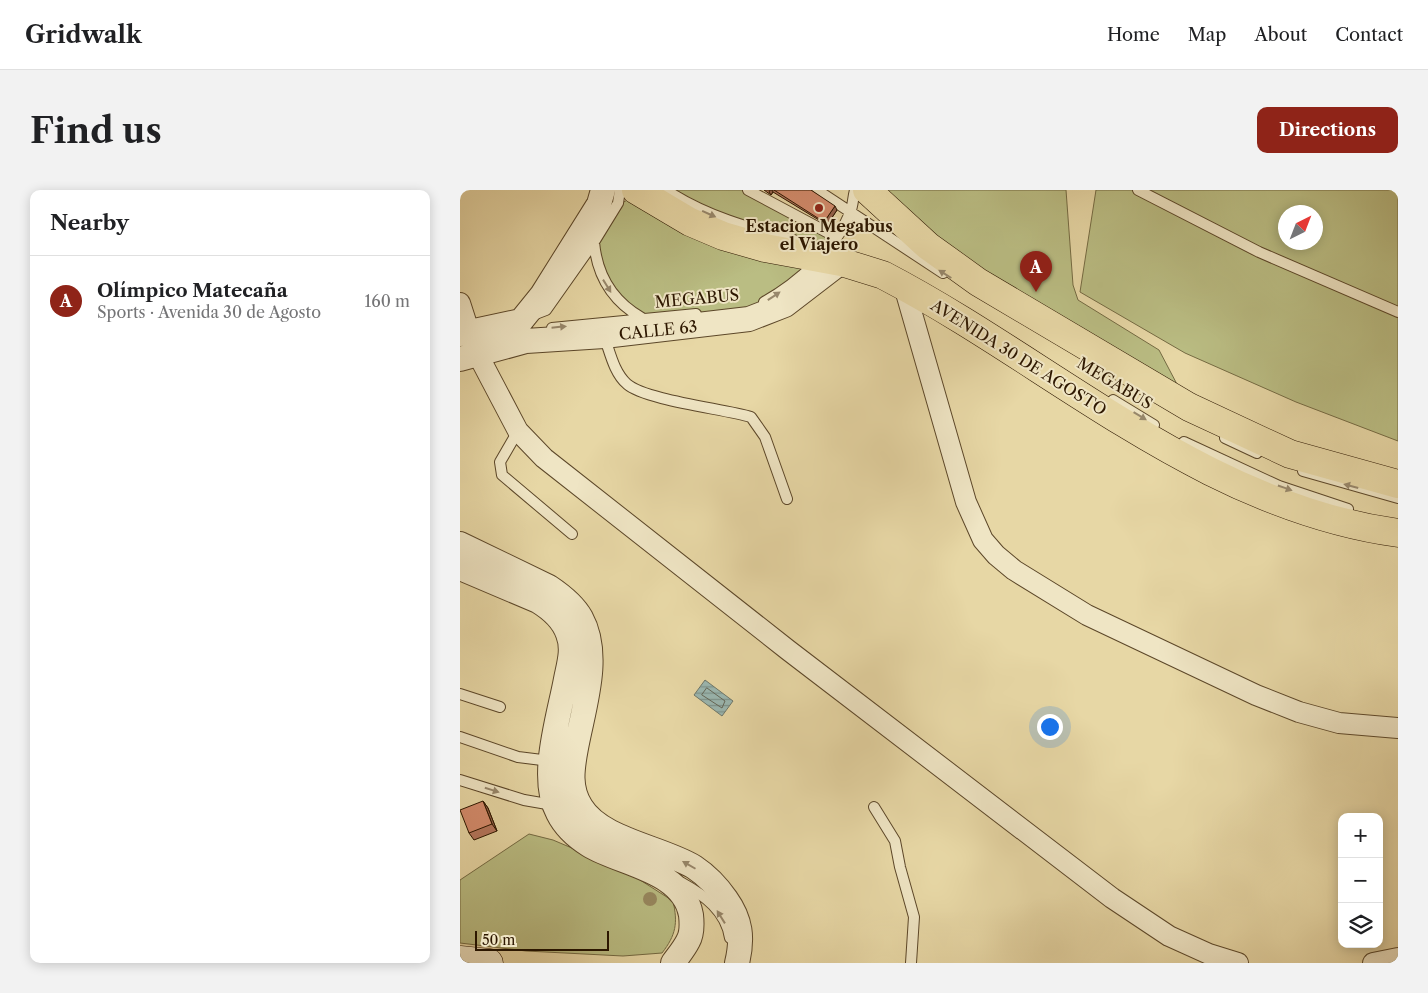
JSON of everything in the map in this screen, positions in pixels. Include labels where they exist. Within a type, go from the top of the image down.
[{"type":"main road","name":"AVENIDA 30 DE AGOSTO","points":[[636,190],[690,222],[723,236],[765,248],[827,249],[904,286],[1160,444],[1226,478],[1274,501],[1398,533]]},
{"type":"main road","points":[[854,196],[903,237],[972,284],[1189,407],[1290,454],[1398,484]]},
{"type":"main road","points":[[460,960],[489,963]]},
{"type":"street","points":[[472,343],[521,321],[542,295],[600,204],[603,190]]},
{"type":"street","name":"CALLE 63","points":[[472,343],[604,336],[725,323],[766,314],[785,305],[827,249]]},
{"type":"street","points":[[904,286],[966,502],[983,540],[996,555],[1014,570],[1087,615],[1256,695],[1298,712],[1339,723],[1398,728]]},
{"type":"street","points":[[460,303],[472,343],[518,431],[532,448],[788,650],[1112,898],[1169,936],[1209,954],[1238,963]]},
{"type":"street","points":[[460,544],[504,563],[549,587],[572,606],[585,628],[590,658],[589,677],[572,766],[572,784],[577,800],[588,817],[600,826],[694,867],[712,882],[729,903],[740,926],[740,951],[732,962]]},
{"type":"street","points":[[460,568],[538,601],[550,609],[565,627],[569,635],[571,655],[551,761],[549,784],[554,805],[566,825],[577,837],[591,846],[657,875],[680,892],[690,912],[691,933],[688,941],[672,963]]},
{"type":"street","points":[[1373,963],[1398,958]]},
{"type":"lane","points":[[521,321],[546,310],[594,242],[618,203],[620,190]]},
{"type":"lane","points":[[666,190],[697,208],[722,219],[827,249]]},
{"type":"lane","points":[[748,190],[827,249]]},
{"type":"lane","points":[[817,190],[854,196],[950,277]]},
{"type":"lane","points":[[1138,190],[1259,252],[1398,312]]},
{"type":"lane","name":"MEGABUS","points":[[594,242],[595,258],[607,287],[628,310],[642,318],[744,310],[761,304],[777,295],[827,249],[854,196]]},
{"type":"lane","points":[[972,284],[1005,310]]},
{"type":"lane","points":[[932,290],[1018,343]]},
{"type":"lane","points":[[472,343],[525,331],[642,318]]},
{"type":"lane","points":[[604,336],[618,374],[628,385],[680,402],[751,417],[764,437],[786,499]]},
{"type":"lane","name":"MEGABUS","points":[[1100,392],[1170,435],[1278,486],[1358,511]]},
{"type":"lane","points":[[518,431],[500,462],[502,475],[572,534]]},
{"type":"lane","points":[[1216,434],[1267,458]]},
{"type":"lane","points":[[1294,469],[1398,498]]},
{"type":"lane","points":[[460,556],[543,592],[567,613],[577,631],[581,644],[578,675]]},
{"type":"lane","points":[[460,694],[500,707]]},
{"type":"lane","points":[[574,704],[563,774],[566,796],[576,816],[595,833],[695,890],[712,904],[725,922],[730,936],[732,962]]},
{"type":"lane","points":[[460,737],[518,757],[551,761]]},
{"type":"lane","points":[[460,780],[524,800],[554,805]]},
{"type":"lane","points":[[874,807],[894,841],[914,917],[911,963]]},
{"type":"green space","points":[[666,190],[748,190],[836,237],[828,248],[758,231]]},
{"type":"green space","points":[[867,190],[1066,190],[1073,285],[1078,300],[1159,350],[1189,407],[1075,338]]},
{"type":"green space","points":[[1096,190],[1398,190],[1398,441],[1296,402],[1185,353],[1080,292]]},
{"type":"green space","points":[[631,198],[819,259],[777,295],[744,309],[642,318],[616,299],[594,242],[620,204]]},
{"type":"green space","points":[[529,834],[553,840],[626,871],[673,901],[675,928],[662,953],[623,956],[526,951],[460,943],[460,880]]},
{"type":"water","points":[[705,680],[733,701],[722,716],[694,695]]},
{"type":"building","name":"Estacion Megabus el Viajero","points":[[774,190],[811,190],[835,206],[824,222]]},
{"type":"building","points":[[483,801],[492,824],[469,833],[460,810]]},
{"type":"place","name":"Estacion Megabus el Viajero","points":[[819,208]]},
{"type":"place","name":"Olímpico Matecaña","points":[[1036,292]]}]
